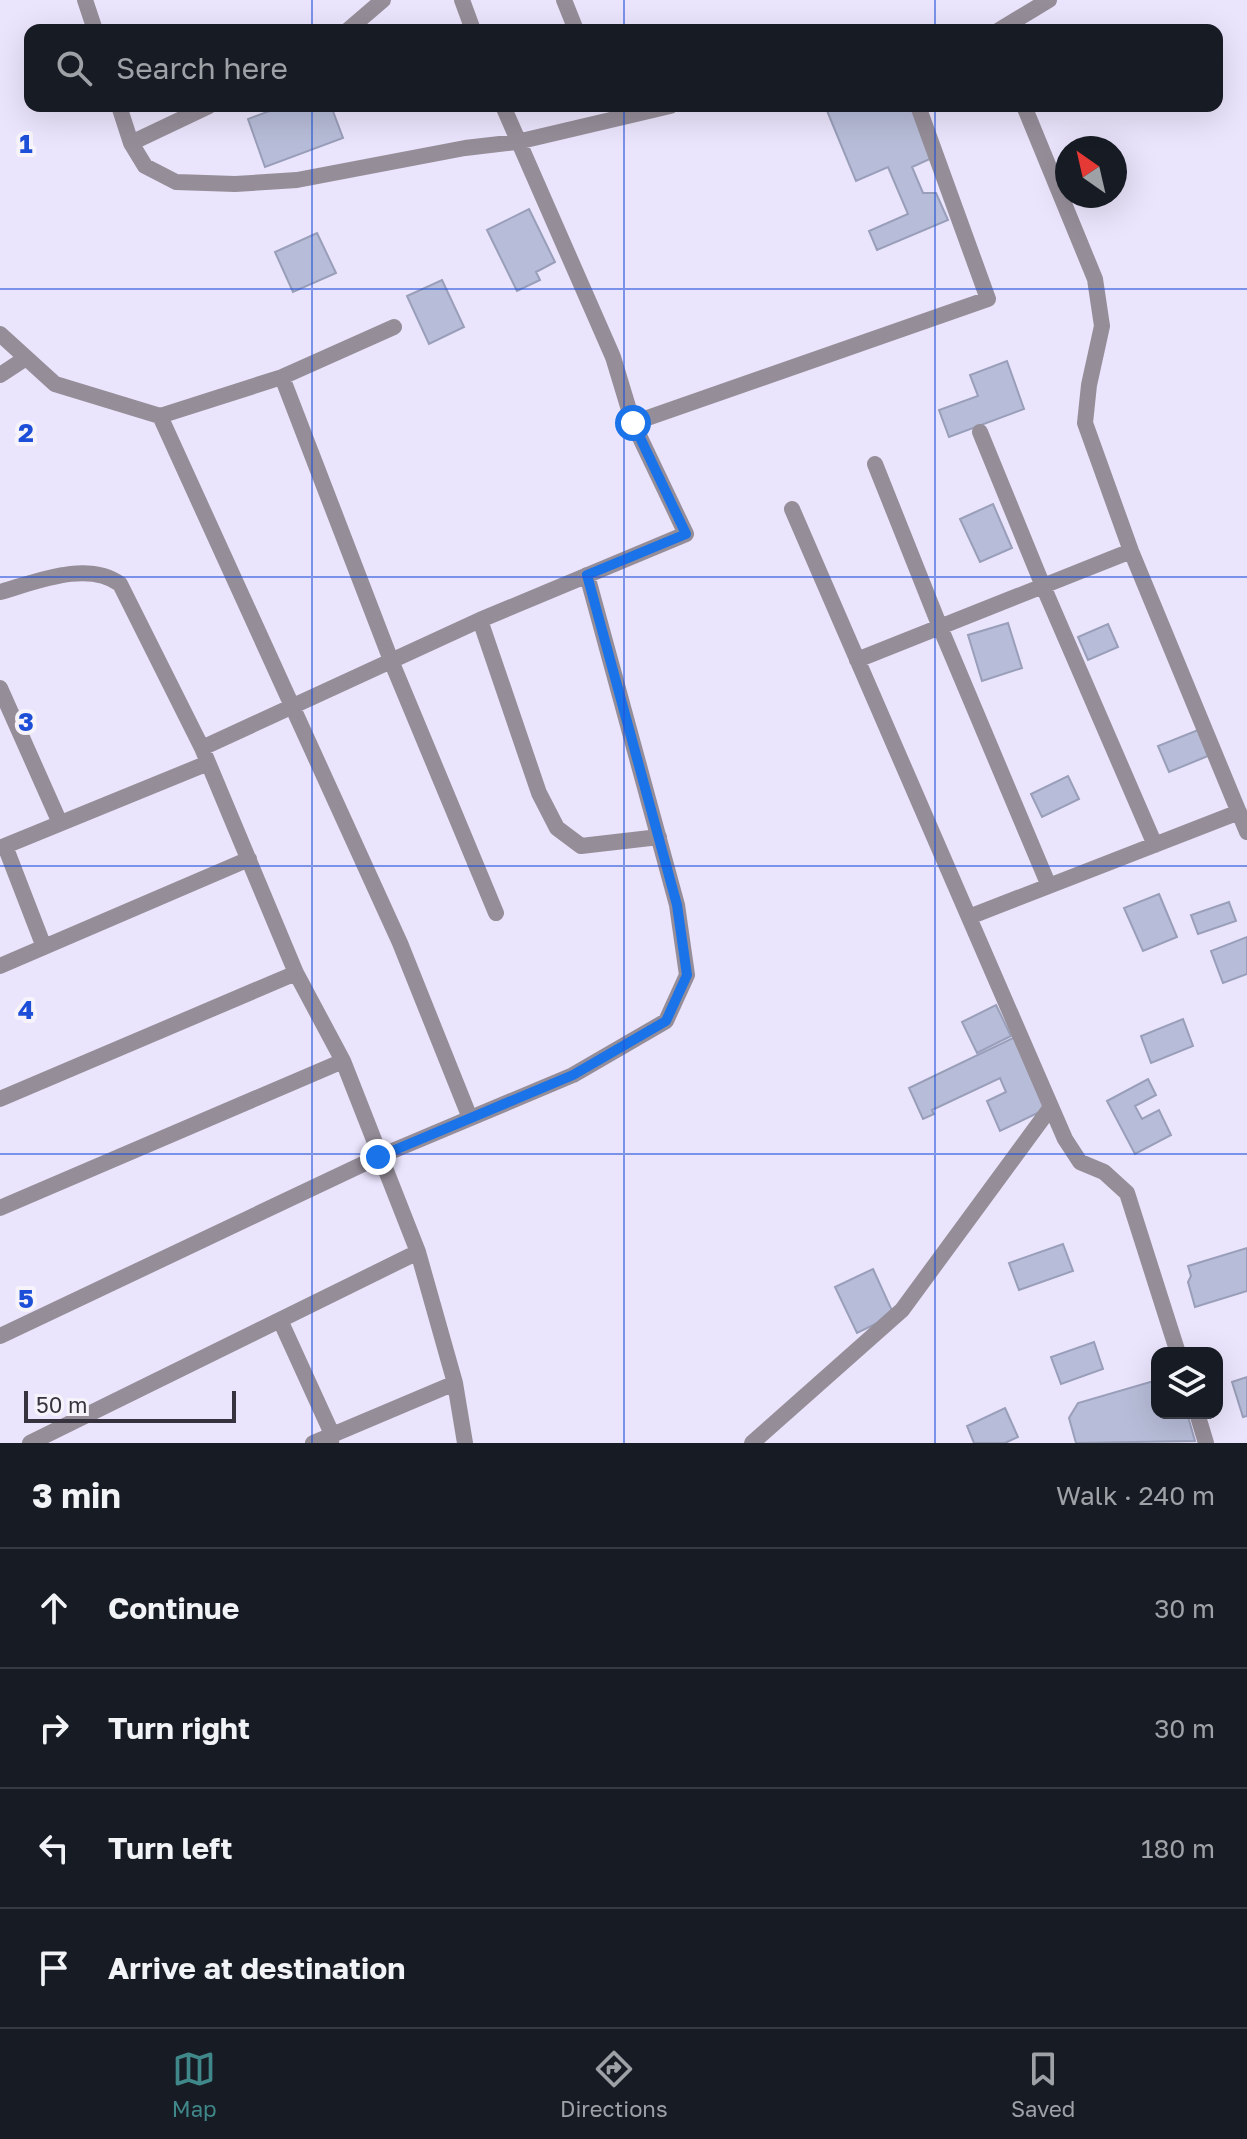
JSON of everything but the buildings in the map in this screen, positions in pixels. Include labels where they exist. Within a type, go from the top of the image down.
[{"type":"street","points":[[85,0],[93,24]]},
{"type":"street","points":[[355,24],[383,0]]},
{"type":"street","points":[[462,0],[471,24]]},
{"type":"street","points":[[564,0],[574,24]]},
{"type":"street","points":[[1009,24],[1049,0]]},
{"type":"street","points":[[121,112],[131,143],[145,166],[176,182],[235,184],[297,180],[465,148],[517,142],[612,113]]},
{"type":"street","points":[[131,143],[196,112]]},
{"type":"street","points":[[44,947],[2,847],[205,756],[292,708],[480,620],[686,534],[633,423],[613,357],[505,112]]},
{"type":"street","points":[[633,423],[988,299],[920,112]]},
{"type":"street","points":[[1026,112],[1095,279],[1102,326],[1089,385],[1085,423],[1131,551],[1247,832]]},
{"type":"street","points":[[0,334],[55,384],[160,416],[282,377],[394,327]]},
{"type":"street","points":[[0,375],[26,358]]},
{"type":"street","points":[[282,377],[392,663],[496,913]]},
{"type":"street","points":[[160,416],[400,943],[470,1118]]},
{"type":"street","points":[[980,432],[1155,845]]},
{"type":"street","points":[[875,464],[1049,886]]},
{"type":"street","points":[[792,509],[1065,1139],[1080,1162],[1104,1172],[1127,1193],[1176,1347]]},
{"type":"street","points":[[857,660],[1131,551]]},
{"type":"street","points":[[0,592],[56,576],[87,573],[110,576],[120,584],[205,756],[296,973],[343,1061],[378,1157],[418,1252],[455,1383],[465,1443]]},
{"type":"street","points":[[0,1336],[378,1157],[573,1075],[666,1021],[687,975],[677,905],[587,575]]},
{"type":"street","points":[[480,620],[539,793],[557,828],[581,846],[659,837]]},
{"type":"street","points":[[0,688],[60,823]]},
{"type":"street","points":[[969,917],[1239,812]]},
{"type":"street","points":[[0,966],[249,859]]},
{"type":"street","points":[[0,1099],[296,973]]},
{"type":"street","points":[[0,1208],[343,1061]]},
{"type":"street","points":[[752,1443],[902,1310],[1051,1107]]},
{"type":"street","points":[[30,1443],[418,1252]]},
{"type":"street","points":[[280,1320],[331,1439]]},
{"type":"street","points":[[313,1443],[331,1439],[455,1383]]},
{"type":"street","points":[[1199,1419],[1206,1443]]},
{"type":"route","points":[[378,1157],[573,1075],[666,1021],[687,975],[677,905],[587,575],[686,534],[633,423]]}]
